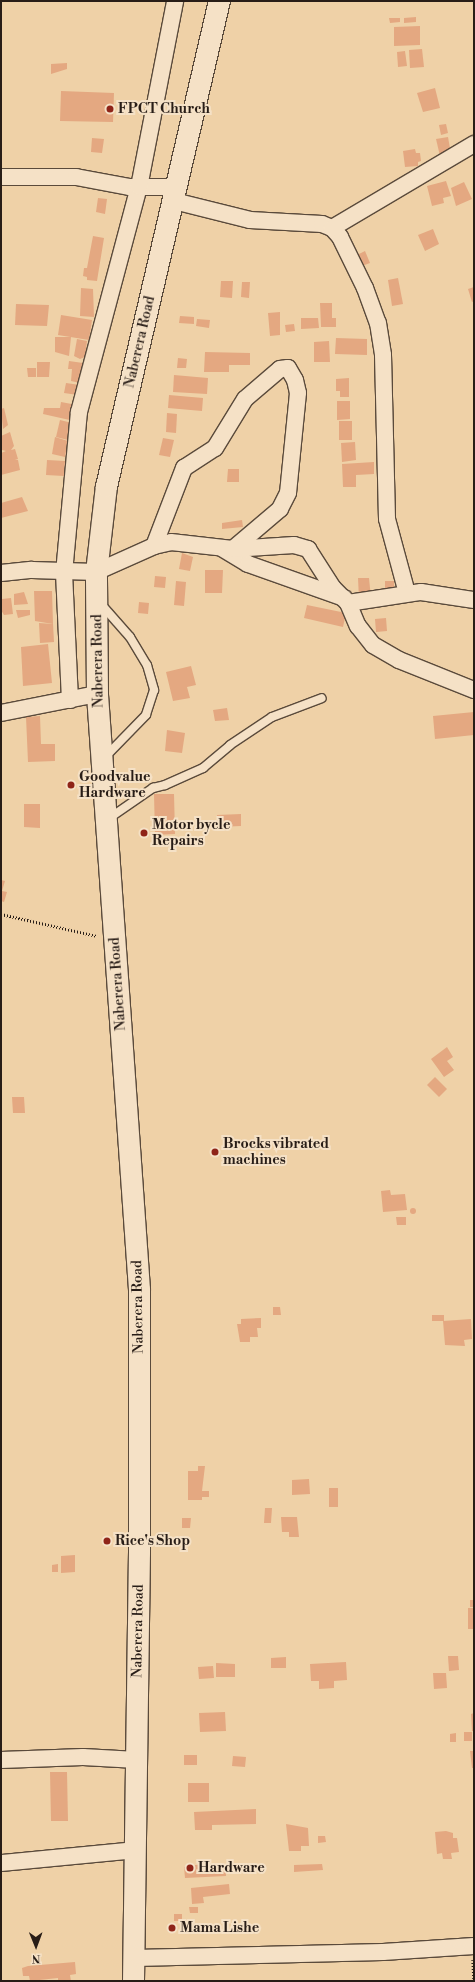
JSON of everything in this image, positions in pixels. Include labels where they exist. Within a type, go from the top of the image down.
[{"type":"street","points":[[70,700],[64,572],[79,412],[139,187],[175,1]]},
{"type":"street","name":"Naberera Road","points":[[133,1981],[135,1958],[137,1760],[139,1289],[116,940],[97,694],[96,572],[106,486],[219,1]]},
{"type":"street","points":[[332,228],[474,144]]},
{"type":"street","points":[[1,177],[76,177],[175,194],[241,219],[316,223],[332,228],[340,237],[366,288],[378,323],[383,355],[387,519],[407,593]]},
{"type":"street","points":[[154,546],[184,468],[215,448],[245,399],[280,369],[288,368],[295,380],[298,393],[288,493],[280,509],[227,548]]},
{"type":"street","points":[[1,574],[32,570],[96,572],[154,546],[179,542],[227,548],[294,545],[308,549],[333,588],[346,601],[364,635],[386,654],[474,690]]},
{"type":"street","points":[[227,548],[248,564],[346,601],[407,593],[433,593],[474,600]]},
{"type":"street","points":[[1,713],[97,694]]},
{"type":"street","points":[[1,1760],[83,1757],[137,1760]]},
{"type":"street","points":[[1,1864],[136,1850]]},
{"type":"street","points":[[135,1958],[383,1952],[474,1946]]},
{"type":"lane","points":[[96,599],[130,637],[147,665],[154,690],[146,715],[103,759]]},
{"type":"lane","points":[[107,820],[153,788],[165,785],[203,768],[230,745],[272,717],[322,698]]},
{"type":"path","points":[[1,914],[116,940]]},
{"type":"path","points":[[474,1946],[474,1981]]},
{"type":"building","points":[[416,17],[416,22],[404,23],[404,18]]},
{"type":"building","points":[[389,18],[400,18],[400,22],[390,23]]},
{"type":"building","points":[[420,26],[420,45],[394,46],[394,27]]},
{"type":"building","points":[[422,49],[424,67],[410,68],[409,50]]},
{"type":"building","points":[[405,51],[407,66],[398,67],[397,52]]},
{"type":"building","points":[[67,63],[67,69],[51,74],[51,64]]},
{"type":"building","points":[[435,88],[440,108],[423,112],[417,93]]},
{"type":"building","points":[[61,91],[114,93],[113,122],[60,121]]},
{"type":"building","points":[[446,124],[448,133],[441,135],[439,125]]},
{"type":"building","points":[[448,137],[451,154],[440,156],[436,139]]},
{"type":"building","points":[[92,138],[104,139],[102,153],[91,152]]},
{"type":"building","points":[[415,149],[416,153],[420,153],[421,161],[418,162],[418,166],[405,167],[403,151]]},
{"type":"building","points":[[446,181],[451,196],[443,198],[444,203],[432,206],[427,186]]},
{"type":"building","points":[[464,182],[472,199],[456,206],[451,188]]},
{"type":"building","points":[[98,198],[107,199],[105,214],[96,212]]},
{"type":"building","points":[[433,229],[439,244],[425,251],[418,235]]},
{"type":"building","points":[[93,236],[104,238],[97,281],[87,280],[87,277],[83,276],[84,268],[87,268]]},
{"type":"building","points":[[365,251],[370,263],[359,267],[355,256]]},
{"type":"building","points":[[398,278],[403,304],[392,306],[388,280]]},
{"type":"building","points":[[221,281],[233,281],[232,298],[220,297]]},
{"type":"building","points":[[242,282],[250,282],[249,298],[241,297]]},
{"type":"building","points":[[474,287],[474,301],[472,302],[468,289]]},
{"type":"building","points":[[81,288],[93,289],[94,317],[80,316]]},
{"type":"building","points":[[320,303],[332,303],[332,318],[336,318],[336,327],[321,327]]},
{"type":"building","points":[[16,304],[49,305],[47,326],[15,325]]},
{"type":"building","points":[[280,312],[280,335],[270,336],[268,313]]},
{"type":"building","points":[[61,315],[92,320],[89,340],[58,335]]},
{"type":"building","points":[[180,316],[194,317],[194,324],[179,323]]},
{"type":"building","points":[[301,318],[318,318],[319,328],[301,329]]},
{"type":"building","points":[[197,319],[210,320],[209,328],[196,326]]},
{"type":"building","points":[[294,324],[295,331],[286,332],[285,325]]},
{"type":"building","points":[[55,337],[71,337],[69,356],[55,352]]},
{"type":"building","points":[[336,338],[367,339],[367,355],[335,354]]},
{"type":"building","points":[[77,339],[87,341],[85,357],[80,359],[74,356]]},
{"type":"building","points":[[329,341],[330,362],[314,362],[314,342]]},
{"type":"building","points":[[205,352],[250,353],[250,365],[229,365],[229,372],[204,372]]},
{"type":"building","points":[[178,358],[187,359],[186,368],[177,368]]},
{"type":"building","points":[[69,361],[83,363],[80,383],[71,381],[72,369],[68,369]]},
{"type":"building","points":[[37,362],[50,362],[49,377],[37,377]]},
{"type":"building","points":[[27,368],[36,368],[36,377],[28,377]]},
{"type":"building","points":[[174,375],[208,378],[207,394],[173,392]]},
{"type":"building","points":[[349,378],[349,397],[340,397],[340,391],[336,391],[336,379]]},
{"type":"building","points":[[66,383],[80,385],[78,395],[64,393]]},
{"type":"building","points":[[169,395],[203,398],[202,411],[168,408]]},
{"type":"building","points":[[337,401],[350,401],[350,419],[337,420]]},
{"type":"building","points":[[61,402],[77,405],[74,421],[43,414],[44,408],[60,408]]},
{"type":"building","points":[[4,408],[8,425],[3,429],[1,409]]},
{"type":"building","points":[[167,413],[177,414],[176,433],[166,432]]},
{"type":"building","points":[[60,420],[72,423],[68,440],[56,437]]},
{"type":"building","points":[[339,421],[352,421],[352,440],[339,440]]},
{"type":"building","points":[[10,432],[14,446],[11,450],[15,449],[18,459],[15,460],[18,460],[20,470],[1,475],[1,453],[6,451],[2,450],[1,436]]},
{"type":"building","points":[[55,437],[68,441],[65,457],[52,454]]},
{"type":"building","points":[[163,438],[174,440],[170,457],[159,455]]},
{"type":"building","points":[[355,442],[356,460],[342,462],[341,443]]},
{"type":"building","points":[[47,460],[65,461],[64,476],[46,475]]},
{"type":"building","points":[[374,462],[374,474],[356,475],[356,487],[343,487],[342,464]]},
{"type":"building","points":[[228,469],[239,469],[239,482],[227,482]]},
{"type":"building","points":[[22,497],[28,511],[1,518],[1,503]]},
{"type":"building","points":[[242,520],[243,527],[222,529],[222,523]]},
{"type":"building","points":[[182,553],[193,557],[190,571],[179,569]]},
{"type":"building","points":[[205,570],[223,570],[222,593],[205,593]]},
{"type":"building","points":[[155,576],[166,577],[165,588],[154,587]]},
{"type":"building","points":[[358,578],[369,578],[371,598],[359,599]]},
{"type":"building","points":[[176,581],[186,582],[184,606],[174,605]]},
{"type":"building","points":[[385,581],[394,581],[394,589],[385,589]]},
{"type":"building","points":[[34,591],[52,591],[53,624],[35,621]]},
{"type":"building","points":[[24,592],[28,604],[14,605],[14,594]]},
{"type":"building","points":[[1,595],[2,599],[11,598],[13,614],[4,615],[1,610]]},
{"type":"building","points":[[139,602],[149,603],[148,614],[138,613]]},
{"type":"building","points":[[307,605],[346,613],[343,627],[304,618]]},
{"type":"building","points":[[16,610],[30,610],[30,615],[18,618]]},
{"type":"building","points":[[386,618],[387,631],[376,632],[375,619]]},
{"type":"building","points":[[39,623],[53,624],[54,642],[40,643]]},
{"type":"building","points":[[48,644],[52,683],[23,686],[21,647]]},
{"type":"building","points":[[191,666],[196,685],[187,687],[190,698],[173,701],[166,672]]},
{"type":"building","points":[[227,708],[229,720],[215,721],[213,710]]},
{"type":"building","points":[[474,712],[474,735],[435,739],[433,716]]},
{"type":"building","points":[[40,716],[41,744],[55,744],[55,761],[28,762],[26,717]]},
{"type":"building","points":[[167,730],[185,733],[182,753],[165,751]]},
{"type":"building","points":[[154,794],[174,794],[175,834],[155,835]]},
{"type":"building","points":[[24,804],[40,804],[40,828],[24,827]]},
{"type":"building","points":[[241,814],[241,826],[217,827],[217,815]]},
{"type":"building","points":[[1,880],[5,881],[2,891],[7,892],[4,902],[1,901]]},
{"type":"building","points":[[447,1047],[453,1057],[447,1061],[454,1070],[444,1077],[431,1059]]},
{"type":"building","points":[[435,1077],[447,1089],[439,1097],[427,1085]]},
{"type":"building","points":[[12,1097],[24,1097],[25,1113],[13,1113]]},
{"type":"building","points":[[390,1190],[391,1195],[405,1194],[407,1210],[383,1212],[381,1191]]},
{"type":"building","points":[[413,1208],[416,1211],[413,1214],[410,1211]]},
{"type":"building","points":[[396,1217],[406,1217],[406,1225],[397,1225]]},
{"type":"building","points":[[273,1307],[280,1307],[281,1315],[273,1315]]},
{"type":"building","points":[[432,1315],[444,1315],[444,1321],[432,1321]]},
{"type":"building","points":[[261,1318],[261,1328],[257,1328],[258,1337],[250,1337],[250,1342],[240,1342],[237,1324],[241,1324],[241,1319]]},
{"type":"building","points":[[471,1319],[472,1339],[464,1340],[465,1346],[445,1345],[443,1321]]},
{"type":"building","points":[[198,1466],[205,1466],[202,1491],[209,1491],[209,1497],[202,1497],[202,1500],[188,1500],[188,1471],[198,1471]]},
{"type":"building","points":[[309,1479],[310,1494],[292,1495],[292,1480]]},
{"type":"building","points":[[329,1488],[338,1488],[338,1507],[329,1507]]},
{"type":"building","points":[[265,1508],[272,1508],[271,1523],[264,1523]]},
{"type":"building","points":[[281,1517],[297,1517],[299,1537],[289,1537],[289,1532],[282,1532]]},
{"type":"building","points":[[182,1518],[191,1518],[190,1528],[182,1528]]},
{"type":"building","points":[[75,1555],[75,1572],[61,1573],[61,1556]]},
{"type":"building","points":[[58,1564],[58,1572],[52,1572],[52,1565]]},
{"type":"building","points":[[470,1600],[474,1600],[474,1607],[470,1607]]},
{"type":"building","points":[[468,1608],[474,1608],[474,1629],[468,1629]]},
{"type":"building","points":[[448,1656],[458,1656],[459,1670],[449,1671]]},
{"type":"building","points":[[286,1657],[286,1668],[271,1668],[271,1658]]},
{"type":"building","points":[[346,1662],[347,1680],[334,1681],[334,1688],[319,1689],[319,1681],[311,1681],[310,1664]]},
{"type":"building","points":[[216,1663],[235,1664],[235,1677],[216,1677]]},
{"type":"building","points":[[213,1666],[214,1678],[199,1679],[198,1667]]},
{"type":"building","points":[[433,1673],[446,1673],[447,1688],[434,1689]]},
{"type":"building","points":[[225,1712],[226,1731],[200,1732],[199,1713]]},
{"type":"building","points":[[474,1713],[474,1731],[472,1731],[471,1714]]},
{"type":"building","points":[[464,1732],[472,1732],[472,1741],[464,1741]]},
{"type":"building","points":[[456,1733],[456,1742],[450,1742],[450,1734]]},
{"type":"building","points":[[470,1751],[474,1751],[474,1768],[472,1768]]},
{"type":"building","points":[[184,1755],[197,1755],[197,1765],[184,1765]]},
{"type":"building","points":[[233,1756],[246,1757],[245,1767],[232,1766]]},
{"type":"building","points":[[50,1772],[67,1772],[68,1821],[51,1821]]},
{"type":"building","points":[[188,1783],[209,1783],[209,1802],[188,1802]]},
{"type":"building","points":[[256,1809],[256,1824],[212,1825],[212,1830],[195,1830],[194,1812]]},
{"type":"building","points":[[286,1824],[308,1828],[309,1846],[301,1846],[301,1851],[289,1851]]},
{"type":"building","points":[[446,1831],[453,1833],[453,1838],[457,1838],[459,1852],[451,1853],[452,1859],[443,1859],[442,1853],[437,1854],[435,1832]]},
{"type":"building","points":[[318,1836],[325,1836],[326,1842],[318,1843]]},
{"type":"building","points":[[217,1863],[231,1865],[231,1872],[226,1872],[226,1876],[185,1878],[184,1867],[192,1865],[218,1865]]},
{"type":"building","points":[[322,1864],[323,1870],[294,1872],[294,1865]]},
{"type":"building","points":[[229,1884],[230,1894],[203,1897],[204,1903],[192,1904],[191,1888]]},
{"type":"building","points":[[189,1907],[198,1907],[198,1913],[190,1913]]},
{"type":"building","points":[[174,1914],[182,1914],[182,1921],[174,1921]]},
{"type":"building","points":[[75,1962],[76,1974],[70,1975],[71,1981],[58,1981],[58,1978],[30,1981],[29,1976],[23,1976],[22,1968],[28,1966]]},
{"type":"place","name":"FPCT Church","points":[[110,109]]},
{"type":"place","name":"Goodvalue Hardware","points":[[71,785]]},
{"type":"place","name":"Motor bycle Repairs","points":[[144,833]]},
{"type":"place","name":"Brocks vibrated machines","points":[[215,1152]]},
{"type":"place","name":"Rice's Shop","points":[[107,1541]]},
{"type":"place","name":"Hardware","points":[[190,1868]]},
{"type":"place","name":"Mama Lishe","points":[[172,1928]]}]
